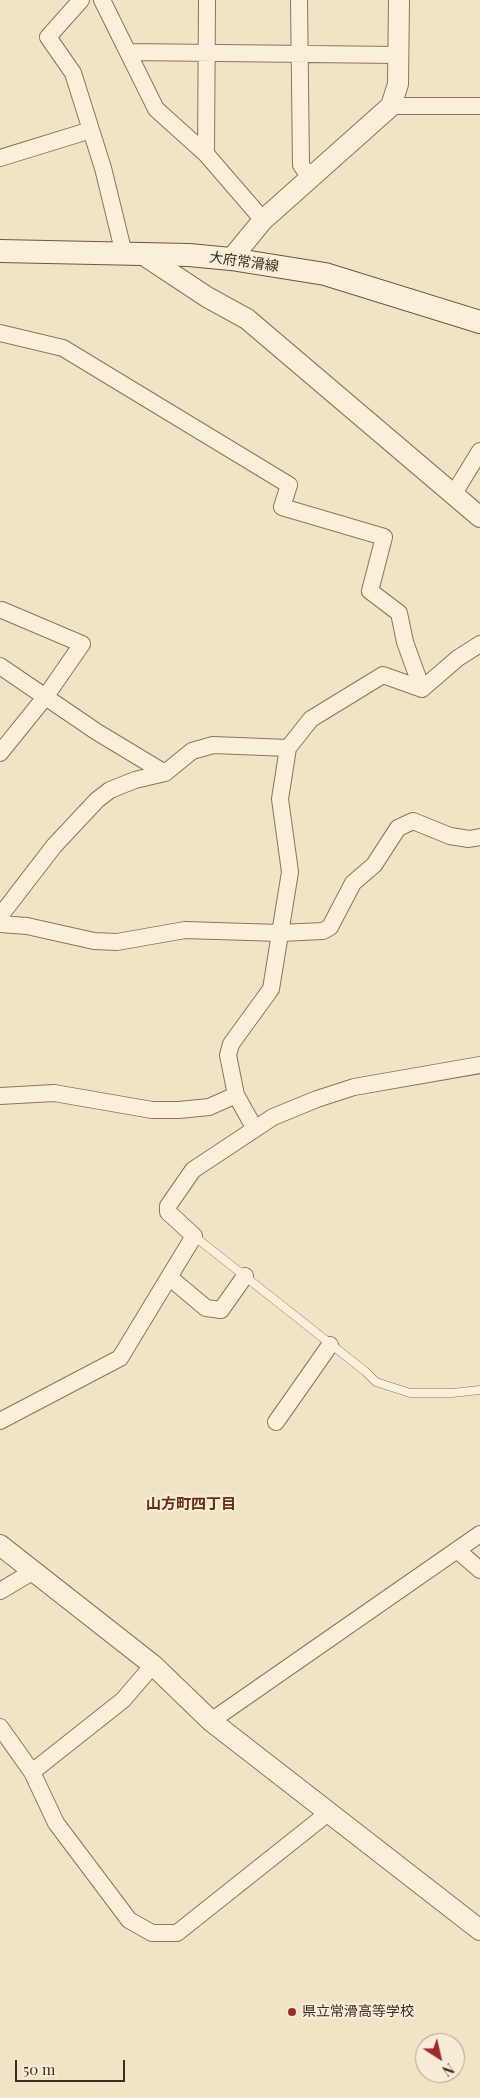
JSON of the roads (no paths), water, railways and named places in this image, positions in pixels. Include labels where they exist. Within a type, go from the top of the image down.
[{"type":"main road","name":"大府常滑線","points":[[0,251],[132,254],[232,259],[325,274],[480,322]]},
{"type":"street","points":[[81,0],[48,37],[73,73],[132,254],[247,319],[480,517]]},
{"type":"street","points":[[102,0],[156,109],[206,154],[263,220]]},
{"type":"street","points":[[206,154],[207,0]]},
{"type":"street","points":[[299,0],[300,165],[310,178]]},
{"type":"street","points":[[232,259],[263,220],[391,106],[398,84],[399,0]]},
{"type":"street","points":[[128,52],[398,55]]},
{"type":"street","points":[[391,106],[480,106]]},
{"type":"street","points":[[0,158],[91,130]]},
{"type":"street","points":[[0,333],[63,348],[289,485],[282,507],[384,537],[370,591],[399,612],[405,642],[422,689]]},
{"type":"street","points":[[454,495],[480,451]]},
{"type":"street","points":[[0,753],[46,696],[82,644],[1,609]]},
{"type":"street","points":[[422,689],[458,658],[480,644]]},
{"type":"street","points":[[0,666],[97,732],[165,773]]},
{"type":"street","points":[[255,1129],[236,1095],[228,1055],[231,1044],[271,989],[290,872],[280,799],[288,748],[311,720],[383,675],[422,689]]},
{"type":"street","points":[[0,916],[54,846],[103,795],[136,780],[165,773],[192,751],[213,745],[288,748]]},
{"type":"street","points":[[0,924],[27,926],[94,941],[117,942],[186,930],[280,933],[323,932],[330,926],[353,883],[374,865],[398,828],[413,821],[450,836],[480,837]]},
{"type":"street","points":[[0,1421],[120,1358],[194,1236],[168,1212],[168,1206],[193,1170],[255,1129],[291,1110],[354,1087],[480,1065]]},
{"type":"street","points":[[0,1096],[48,1092],[62,1093],[126,1107],[152,1110],[179,1110],[208,1107],[236,1095]]},
{"type":"street","points":[[169,1277],[206,1308],[221,1310],[245,1276]]},
{"type":"street","points":[[276,1422],[330,1345]]},
{"type":"street","points":[[212,1720],[480,1534]]},
{"type":"street","points":[[0,1545],[152,1666],[212,1720],[328,1813],[480,1930]]},
{"type":"street","points":[[457,1550],[480,1570]]},
{"type":"street","points":[[0,1591],[32,1572]]},
{"type":"street","points":[[32,1772],[123,1700],[152,1666]]},
{"type":"street","points":[[0,1727],[32,1772],[56,1823],[129,1920],[152,1933],[177,1933],[328,1813]]},
{"type":"lane","points":[[194,1236],[376,1382],[410,1393],[452,1393],[480,1390]]},
{"type":"place","name":"県立常滑高等学校","points":[[292,2012]]},
{"type":"district","name":"山方町四丁目","points":[[191,1504]]}]
